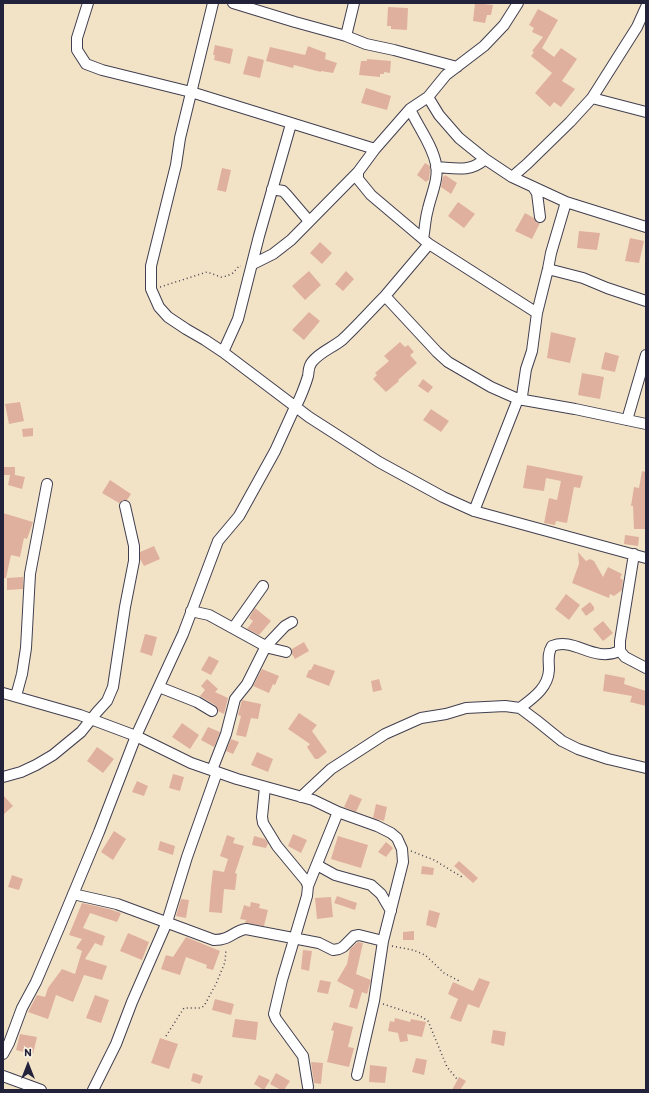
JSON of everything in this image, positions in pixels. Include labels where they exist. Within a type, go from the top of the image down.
[{"type":"street","points":[[88,3],[77,38],[77,50],[86,64],[102,70],[190,92],[375,149]]},
{"type":"street","points":[[213,3],[190,92],[176,165],[151,266],[151,289],[153,297],[159,307],[168,317],[223,352],[316,422],[407,478],[443,497],[474,511],[646,558]]},
{"type":"street","points":[[233,3],[346,36],[366,44],[457,67]]},
{"type":"street","points":[[346,36],[354,3]]},
{"type":"street","points":[[252,265],[278,250],[291,240],[358,172],[375,149],[410,108],[428,97],[442,80],[484,46],[504,25],[518,3]]},
{"type":"street","points":[[512,177],[570,122],[592,98],[637,27],[646,7]]},
{"type":"street","points":[[434,61],[441,68],[442,80]]},
{"type":"street","points":[[428,97],[438,115],[459,138],[485,159],[512,177],[566,202],[646,227]]},
{"type":"street","points":[[592,98],[646,112]]},
{"type":"street","points":[[3,1054],[22,1008],[36,982],[73,894],[136,736],[159,687],[191,611],[218,541],[240,516],[275,451],[295,407],[300,401],[308,375],[308,369],[312,362],[341,340],[385,296],[426,242],[427,212],[437,173],[436,164],[410,108]]},
{"type":"street","points":[[223,352],[238,319],[259,236],[291,124]]},
{"type":"street","points":[[436,167],[458,170],[470,167],[485,159]]},
{"type":"street","points":[[358,172],[358,179],[371,195],[426,242],[537,313]]},
{"type":"street","points":[[533,187],[537,193],[540,216]]},
{"type":"street","points":[[272,189],[283,191],[309,221]]},
{"type":"street","points":[[474,511],[518,400],[522,396],[526,369],[532,351],[537,313],[551,253],[566,202]]},
{"type":"street","points":[[548,269],[583,278],[646,301]]},
{"type":"street","points":[[385,296],[436,352],[448,362],[491,387],[518,400],[646,424]]},
{"type":"street","points":[[628,420],[646,355]]},
{"type":"street","points":[[16,696],[22,674],[26,648],[30,574],[47,484]]},
{"type":"street","points":[[3,776],[21,772],[53,755],[81,732],[107,701],[113,687],[125,607],[134,561],[134,546],[125,506]]},
{"type":"street","points":[[634,554],[620,641],[620,650],[625,657],[646,668]]},
{"type":"street","points":[[234,627],[262,586]]},
{"type":"street","points":[[191,611],[209,615],[234,627],[266,646],[286,652]]},
{"type":"street","points":[[93,1090],[116,1044],[132,1002],[167,922],[215,771],[235,699],[247,684],[266,646],[285,626],[292,622]]},
{"type":"street","points":[[520,708],[532,699],[544,686],[549,672],[549,651],[552,646],[557,644],[566,644],[594,654],[604,655],[620,650]]},
{"type":"street","points":[[159,687],[197,702],[212,711]]},
{"type":"street","points":[[3,693],[92,720],[136,736],[190,763],[313,800],[338,812],[392,833],[397,838],[402,848],[403,862],[392,911],[383,942],[374,1001],[357,1075]]},
{"type":"street","points":[[301,797],[331,769],[361,749],[405,724],[421,718],[446,714],[466,708],[505,706],[520,708],[562,741],[578,749],[608,759],[646,768]]},
{"type":"street","points":[[265,786],[262,817],[263,823],[277,846],[297,868],[308,886]]},
{"type":"street","points":[[308,1086],[303,1056],[274,1014],[294,938],[307,896],[308,886],[338,812]]},
{"type":"street","points":[[317,865],[335,876],[371,885],[381,894],[392,911]]},
{"type":"street","points":[[73,894],[112,902],[214,940],[226,939],[246,928],[319,943],[333,950],[343,947],[354,936],[359,935],[383,942]]},
{"type":"street","points":[[3,1076],[41,1090]]},
{"type":"path","points":[[151,289],[207,272],[221,277],[227,276],[233,273],[239,266],[252,265]]},
{"type":"path","points":[[402,848],[434,860],[462,877]]},
{"type":"path","points":[[166,1036],[184,1008],[200,1008],[204,1006],[225,962],[226,939]]},
{"type":"path","points":[[383,942],[413,950],[425,955],[444,973],[461,982]]},
{"type":"path","points":[[374,1001],[426,1019],[447,1067],[457,1079]]},
{"type":"building","points":[[475,3],[493,5],[491,15],[487,15],[485,23],[473,21]]},
{"type":"building","points":[[388,7],[408,8],[407,30],[391,29],[391,26],[387,26]]},
{"type":"building","points":[[538,9],[558,20],[542,48],[554,57],[561,48],[577,59],[562,81],[575,89],[561,107],[554,102],[550,107],[535,93],[552,73],[531,56],[534,52],[532,51],[543,37],[532,32],[534,28],[529,25]]},
{"type":"building","points":[[215,45],[233,49],[230,64],[214,60],[215,55],[213,55]]},
{"type":"building","points":[[308,46],[326,53],[325,59],[337,63],[333,73],[321,72],[294,65],[293,68],[266,61],[270,47],[305,55]]},
{"type":"building","points":[[248,56],[264,60],[260,78],[243,74]]},
{"type":"building","points":[[367,59],[391,61],[390,73],[384,72],[384,74],[380,74],[380,77],[359,75],[361,61],[367,61]]},
{"type":"building","points":[[366,88],[391,96],[387,110],[361,103]]},
{"type":"building","points":[[425,163],[430,166],[429,180],[426,182],[417,175]]},
{"type":"building","points":[[222,168],[231,170],[226,192],[217,190]]},
{"type":"building","points":[[445,175],[457,183],[451,194],[441,187],[443,176],[444,177]]},
{"type":"building","points":[[458,202],[475,214],[464,228],[448,216]]},
{"type":"building","points":[[525,213],[534,218],[537,223],[540,223],[532,239],[515,231]]},
{"type":"building","points":[[579,231],[600,233],[597,250],[577,248]]},
{"type":"building","points":[[630,238],[644,241],[639,263],[625,261]]},
{"type":"building","points":[[320,242],[332,253],[322,264],[310,253]]},
{"type":"building","points":[[309,271],[321,285],[305,300],[292,286]]},
{"type":"building","points":[[346,271],[354,279],[343,291],[335,284]]},
{"type":"building","points":[[309,312],[320,321],[304,340],[292,330]]},
{"type":"building","points":[[551,332],[576,338],[570,363],[547,358]]},
{"type":"building","points":[[400,342],[405,347],[408,345],[414,352],[410,355],[417,363],[386,392],[373,379],[377,375],[375,373],[389,361],[384,356]]},
{"type":"building","points":[[605,352],[619,356],[615,372],[601,369]]},
{"type":"building","points":[[582,373],[604,377],[600,399],[578,395]]},
{"type":"building","points":[[423,379],[433,387],[428,393],[418,386]]},
{"type":"building","points":[[20,402],[24,421],[9,424],[5,404]]},
{"type":"building","points":[[431,409],[449,421],[441,432],[423,420]]},
{"type":"building","points":[[33,428],[33,436],[23,437],[22,429]]},
{"type":"building","points":[[527,465],[583,476],[580,488],[574,487],[567,523],[556,521],[555,525],[544,523],[549,498],[557,500],[561,481],[546,478],[544,491],[523,488]]},
{"type":"building","points":[[3,467],[15,467],[15,475],[25,477],[22,489],[8,485],[10,475],[3,475]]},
{"type":"building","points":[[642,471],[646,472],[646,529],[634,529],[633,506],[631,506],[634,487],[639,488]]},
{"type":"building","points":[[110,480],[131,494],[127,500],[123,500],[119,503],[102,493]]},
{"type":"building","points":[[3,513],[33,522],[27,539],[24,538],[20,557],[11,555],[6,578],[3,578]]},
{"type":"building","points":[[625,535],[639,537],[638,546],[624,544]]},
{"type":"building","points":[[154,546],[160,559],[144,566],[140,559],[140,552]]},
{"type":"building","points":[[578,552],[586,561],[590,559],[594,561],[603,577],[608,567],[622,574],[620,578],[623,580],[622,590],[614,596],[610,594],[609,598],[572,583],[579,564]]},
{"type":"building","points":[[23,577],[23,589],[7,590],[7,578]]},
{"type":"building","points":[[566,594],[580,605],[569,620],[555,609]]},
{"type":"building","points":[[590,602],[594,607],[594,610],[586,616],[581,609]]},
{"type":"building","points":[[255,608],[271,621],[259,635],[247,629],[253,621],[249,618]]},
{"type":"building","points":[[603,621],[613,633],[603,641],[593,629]]},
{"type":"building","points":[[145,634],[157,637],[152,656],[140,652]]},
{"type":"building","points":[[304,642],[309,651],[295,659],[292,654],[292,649]]},
{"type":"building","points":[[209,656],[219,661],[211,675],[201,670]]},
{"type":"building","points":[[314,664],[335,671],[329,686],[306,677]]},
{"type":"building","points":[[262,669],[279,676],[269,693],[253,686]]},
{"type":"building","points":[[605,674],[625,678],[624,684],[646,691],[646,706],[630,702],[632,696],[603,691]]},
{"type":"building","points":[[207,679],[218,689],[215,692],[228,698],[224,714],[218,711],[215,705],[200,696],[205,690],[201,686]]},
{"type":"building","points":[[379,679],[382,690],[373,692],[371,681]]},
{"type":"building","points":[[242,700],[261,704],[258,719],[251,718],[246,737],[236,735],[241,716],[238,715]]},
{"type":"building","points":[[299,713],[317,725],[312,731],[327,752],[318,759],[315,759],[307,747],[310,744],[288,729]]},
{"type":"building","points":[[182,723],[199,735],[190,749],[172,737]]},
{"type":"building","points":[[208,727],[220,732],[214,747],[201,740]]},
{"type":"building","points":[[231,739],[239,742],[233,754],[226,751]]},
{"type":"building","points":[[97,747],[114,759],[103,773],[87,761]]},
{"type":"building","points":[[257,752],[273,759],[268,772],[251,765]]},
{"type":"building","points":[[173,774],[184,777],[180,791],[169,788]]},
{"type":"building","points":[[137,781],[148,786],[144,796],[132,792]]},
{"type":"building","points":[[350,794],[362,799],[356,812],[344,807]]},
{"type":"building","points":[[3,795],[13,806],[3,815]]},
{"type":"building","points":[[376,804],[387,807],[384,821],[373,818]]},
{"type":"building","points":[[114,831],[126,839],[113,860],[101,852]]},
{"type":"building","points":[[293,834],[307,840],[301,853],[288,846]]},
{"type":"building","points":[[227,835],[235,838],[233,843],[244,846],[235,873],[237,874],[235,890],[224,889],[222,913],[209,912],[213,870],[224,872],[228,859],[220,856]]},
{"type":"building","points":[[254,836],[265,839],[268,843],[266,848],[252,845]]},
{"type":"building","points":[[338,836],[368,845],[361,868],[331,859]]},
{"type":"building","points":[[160,841],[175,846],[173,855],[158,850]]},
{"type":"building","points":[[386,842],[393,848],[386,857],[378,852]]},
{"type":"building","points":[[459,861],[478,878],[473,883],[454,866]]},
{"type":"building","points":[[422,866],[434,868],[433,875],[421,874]]},
{"type":"building","points":[[12,875],[23,879],[19,890],[8,887]]},
{"type":"building","points":[[337,896],[357,903],[355,910],[334,903]]},
{"type":"building","points":[[331,897],[333,917],[317,919],[315,898]]},
{"type":"building","points":[[181,899],[189,900],[186,918],[176,916]]},
{"type":"building","points":[[251,902],[260,904],[259,908],[268,910],[264,926],[245,923],[246,920],[240,919],[244,905],[250,907]]},
{"type":"building","points":[[82,903],[121,913],[117,922],[90,913],[83,928],[105,936],[102,946],[95,943],[85,959],[107,966],[102,980],[84,975],[73,1002],[56,995],[48,1019],[28,1012],[37,995],[45,997],[48,988],[62,969],[75,974],[82,951],[76,948],[82,939],[69,935]]},
{"type":"building","points":[[429,910],[440,913],[436,928],[426,925]]},
{"type":"building","points":[[414,931],[414,940],[403,940],[403,932]]},
{"type":"building","points":[[128,933],[149,942],[142,960],[120,951]]},
{"type":"building","points":[[186,937],[220,951],[213,970],[206,968],[207,965],[186,957],[180,975],[161,969],[166,955],[173,957]]},
{"type":"building","points":[[358,942],[363,943],[356,974],[371,980],[367,994],[362,992],[357,1009],[349,1007],[354,990],[337,981],[347,964],[350,949]]},
{"type":"building","points":[[303,950],[312,951],[309,971],[301,969]]},
{"type":"building","points":[[479,978],[490,982],[479,1008],[468,1004],[461,1022],[450,1018],[458,999],[448,994],[453,982],[473,991]]},
{"type":"building","points":[[320,980],[331,982],[328,994],[317,992]]},
{"type":"building","points":[[95,995],[109,1000],[101,1023],[86,1018]]},
{"type":"building","points":[[215,999],[234,1004],[231,1015],[212,1010]]},
{"type":"building","points":[[395,1018],[410,1022],[411,1019],[426,1022],[422,1037],[407,1034],[408,1041],[400,1042],[398,1033],[388,1031],[390,1021],[394,1022]]},
{"type":"building","points":[[235,1019],[258,1022],[256,1040],[232,1037]]},
{"type":"building","points":[[334,1022],[353,1027],[348,1047],[354,1048],[349,1067],[327,1062],[334,1031],[331,1030]]},
{"type":"building","points":[[493,1030],[506,1032],[504,1046],[491,1043]]},
{"type":"building","points":[[20,1034],[37,1037],[33,1054],[16,1050]]},
{"type":"building","points":[[160,1038],[178,1044],[169,1069],[151,1063]]},
{"type":"building","points":[[416,1058],[427,1060],[424,1075],[412,1072]]},
{"type":"building","points":[[311,1062],[323,1063],[321,1084],[314,1083]]},
{"type":"building","points":[[370,1065],[387,1067],[385,1083],[369,1082]]},
{"type":"building","points":[[193,1073],[203,1076],[200,1084],[191,1081]]},
{"type":"building","points":[[276,1073],[290,1081],[284,1090],[270,1084]]},
{"type":"building","points":[[259,1075],[270,1080],[264,1090],[254,1084]]},
{"type":"building","points":[[459,1077],[466,1081],[460,1090],[452,1090]]}]
